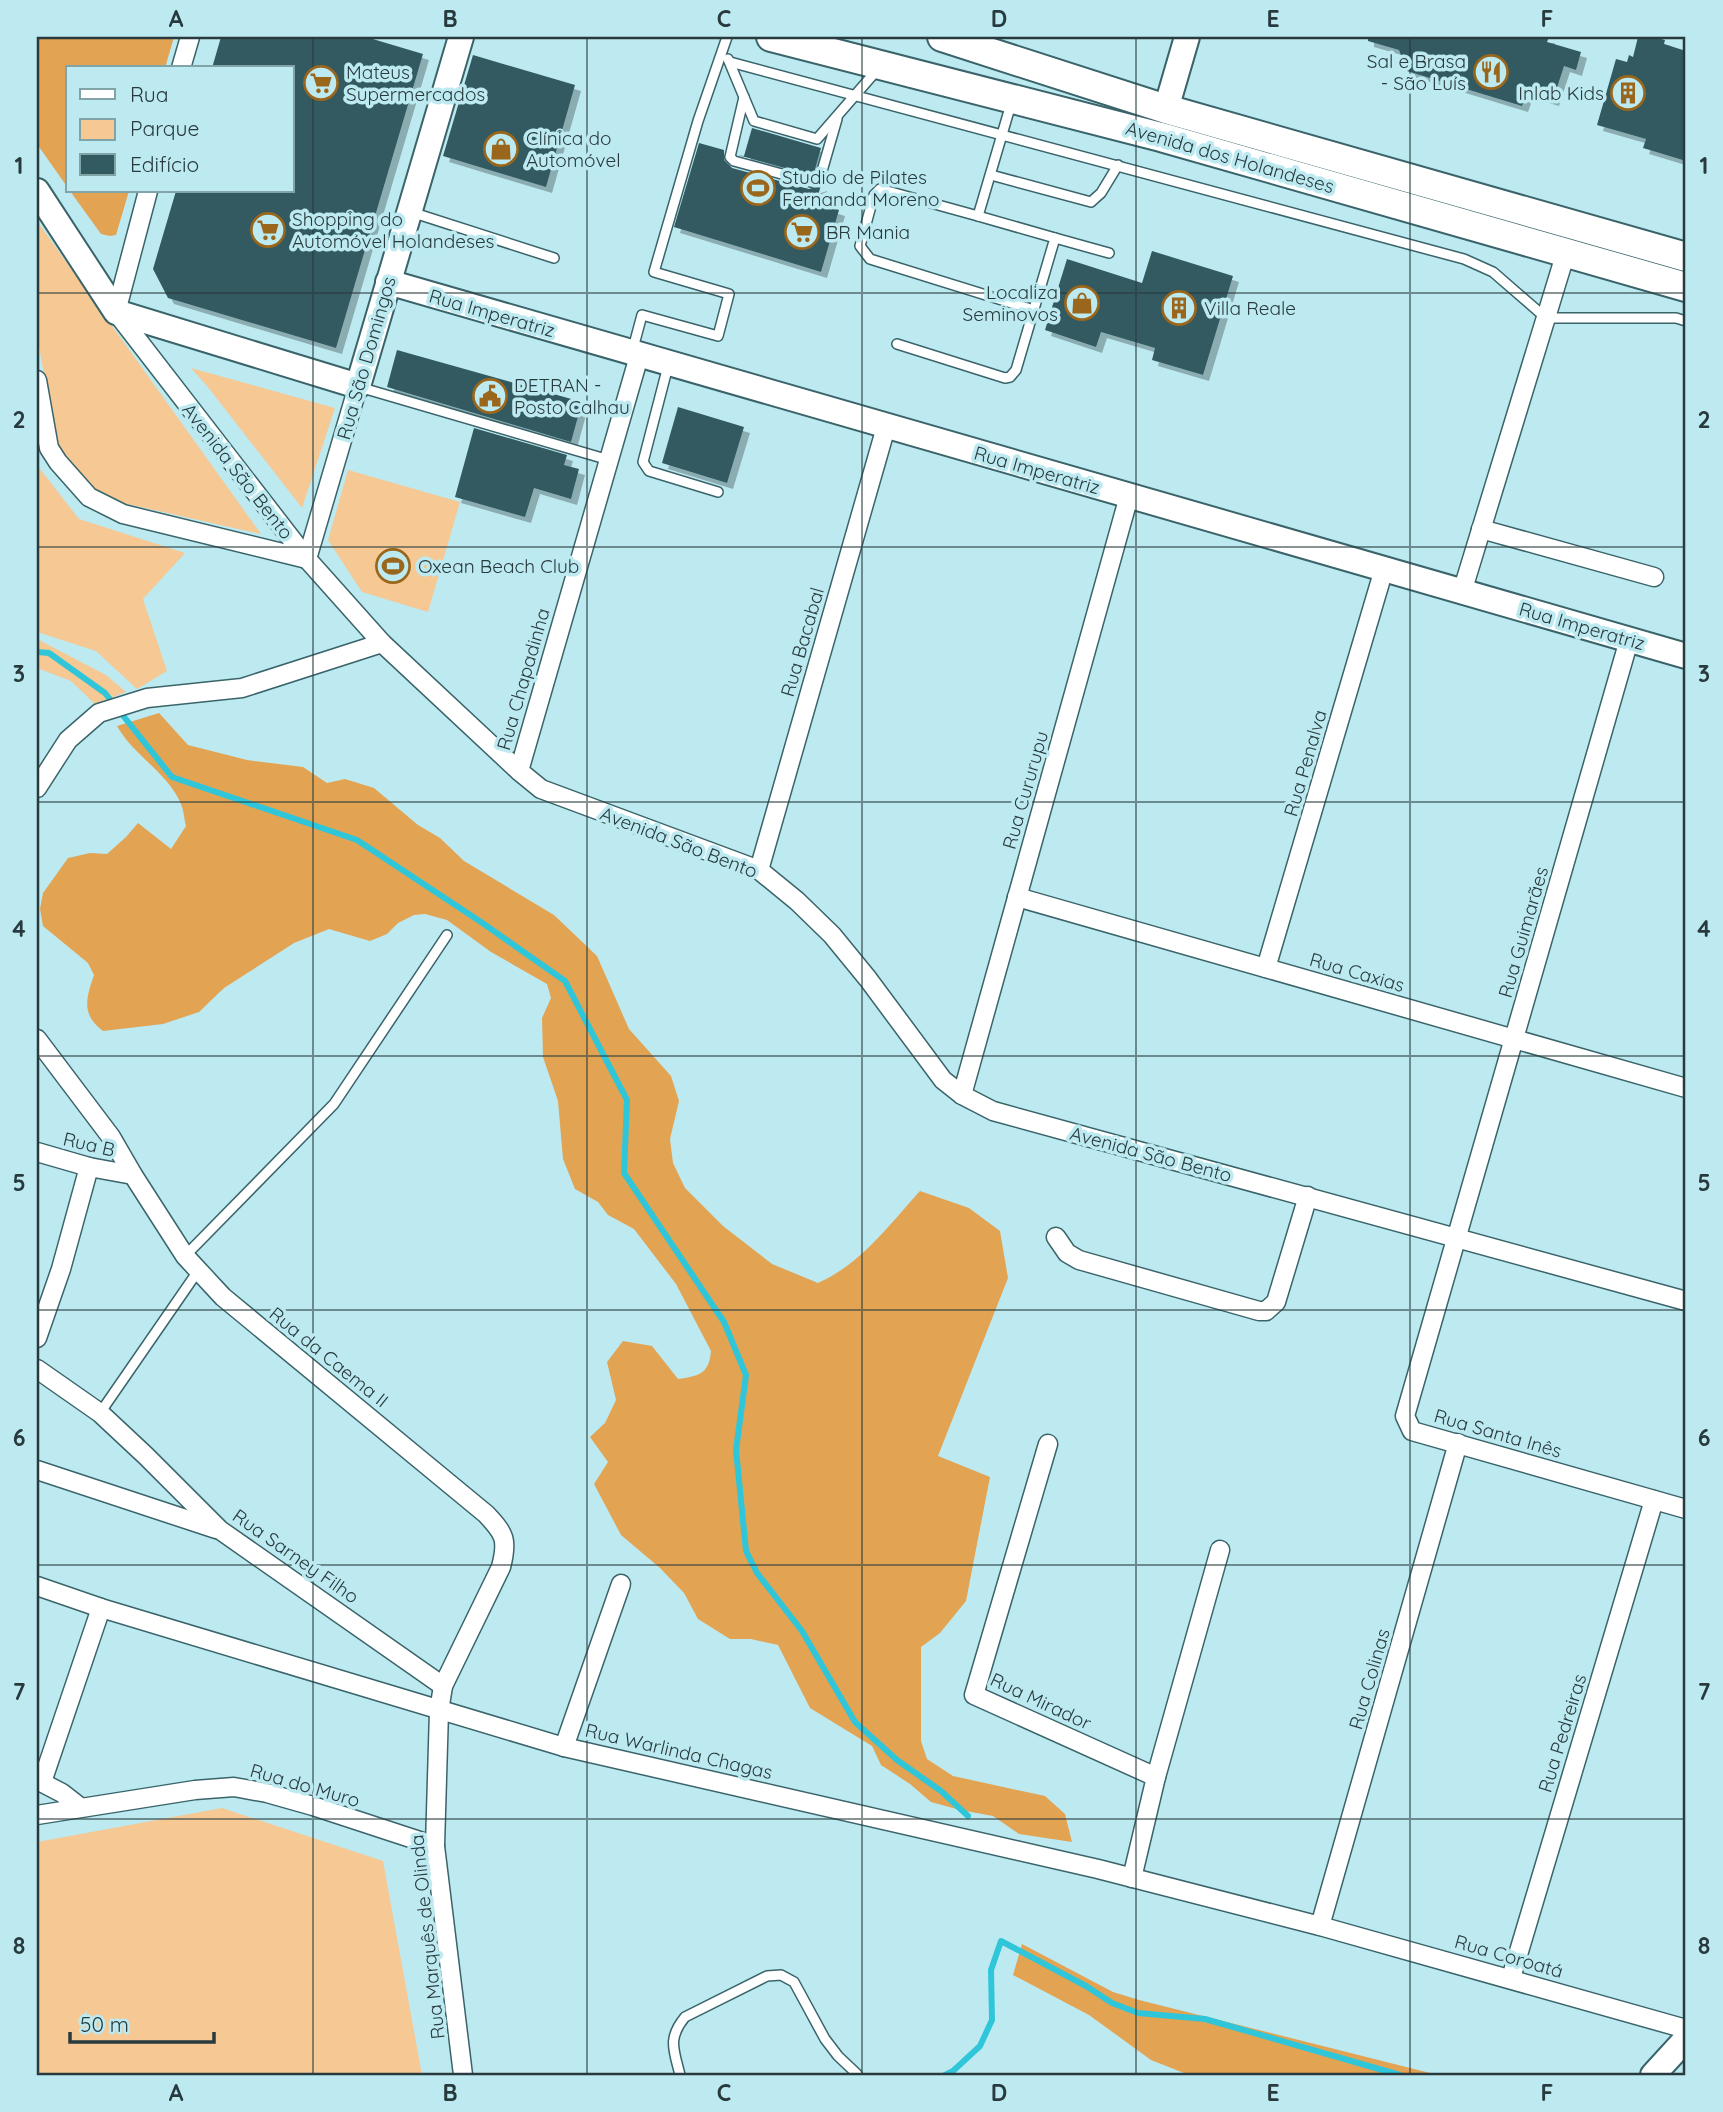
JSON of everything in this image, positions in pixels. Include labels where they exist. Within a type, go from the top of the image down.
[{"type":"main road","name":"Avenida dos Holandeses","points":[[771,37],[1161,137],[1686,287]]},
{"type":"main road","name":"Avenida dos Holandeses","points":[[942,37],[1166,109],[1686,257]]},
{"type":"street","points":[[182,66],[190,37]]},
{"type":"street","name":"Rua São Domingos","points":[[307,559],[461,37]]},
{"type":"street","points":[[1166,109],[1187,37]]},
{"type":"street","name":"Avenida São Bento","points":[[37,191],[116,312],[307,559],[382,643],[541,789],[759,870],[797,901],[832,935],[943,1080],[962,1096],[993,1111],[1686,1301]]},
{"type":"street","points":[[148,192],[116,312],[358,386]]},
{"type":"street","points":[[1462,592],[1566,252]]},
{"type":"street","name":"Rua Imperatriz","points":[[388,282],[1686,656]]},
{"type":"street","name":"Rua Chapadinha","points":[[519,771],[609,460],[635,355]]},
{"type":"street","points":[[37,380],[49,448],[89,497],[123,514],[307,559]]},
{"type":"street","name":"Rua Bacabal","points":[[759,870],[886,426]]},
{"type":"street","name":"Rua Cururupu","points":[[962,1096],[1129,496]]},
{"type":"street","points":[[1481,529],[1654,577]]},
{"type":"street","name":"Rua Penalva","points":[[1266,968],[1384,569]]},
{"type":"street","name":"Rua Guimarães","points":[[1458,1237],[1629,640]]},
{"type":"street","points":[[37,788],[68,740],[99,713],[146,698],[242,688],[382,643]]},
{"type":"street","name":"Rua Caxias","points":[[1017,897],[1686,1088]]},
{"type":"street","name":"Rua da Caema II","points":[[37,1039],[111,1137],[133,1175],[198,1271],[232,1304],[465,1497],[501,1530],[506,1546],[501,1567],[443,1686],[439,1711]]},
{"type":"street","name":"Rua B","points":[[37,1152],[89,1167],[133,1175]]},
{"type":"street","points":[[37,1338],[61,1269],[89,1167]]},
{"type":"street","points":[[1056,1237],[1067,1253],[1079,1260],[1266,1311],[1276,1302],[1308,1196]]},
{"type":"street","name":"Rua Santa Inês","points":[[1458,1237],[1405,1416],[1412,1431],[1686,1509]]},
{"type":"street","name":"Rua Sarney Filho","points":[[37,1369],[100,1413],[220,1530],[443,1686]]},
{"type":"street","name":"Rua Colinas","points":[[1320,1926],[1458,1443]]},
{"type":"street","name":"Rua Mirador","points":[[1048,1444],[974,1695],[1156,1777]]},
{"type":"street","points":[[37,1470],[220,1530]]},
{"type":"street","name":"Rua Pedreiras","points":[[1511,1978],[1654,1500]]},
{"type":"street","points":[[1132,1878],[1156,1777],[1220,1550]]},
{"type":"street","points":[[564,1746],[621,1584]]},
{"type":"street","name":"Rua Warlinda Chagas","points":[[37,1586],[439,1711],[564,1746],[1132,1878],[1320,1926]]},
{"type":"street","points":[[80,1807],[62,1793],[39,1781],[101,1608]]},
{"type":"street","name":"Rua Marquês de Olinda","points":[[439,1711],[435,1846],[463,2075]]},
{"type":"street","name":"Rua do Muro","points":[[37,1815],[195,1790],[234,1787],[313,1806],[435,1846]]},
{"type":"street","name":"Rua Coroatá","points":[[1320,1926],[1686,2029]]},
{"type":"street","points":[[1653,2075],[1686,2039]]},
{"type":"lane","points":[[635,355],[642,315],[718,336],[729,294],[654,272],[698,121],[727,37]]},
{"type":"lane","points":[[723,48],[754,121],[817,139],[881,65]]},
{"type":"lane","points":[[730,62],[1464,259],[1493,272],[1546,318],[1676,318],[1686,321]]},
{"type":"lane","points":[[744,97],[730,157],[734,161],[811,181],[820,178],[838,116]]},
{"type":"lane","points":[[978,216],[1013,99]]},
{"type":"lane","points":[[991,175],[1091,202],[1101,193],[1118,165]]},
{"type":"lane","points":[[1034,310],[870,259],[860,246],[874,195],[880,189],[1109,254]]},
{"type":"lane","points":[[409,211],[554,258]]},
{"type":"lane","points":[[897,344],[1010,377],[1016,370],[1055,238]]},
{"type":"lane","points":[[669,364],[643,462],[649,471],[718,492]]},
{"type":"lane","points":[[358,386],[609,460]]},
{"type":"lane","points":[[186,1256],[334,1104],[447,935]]},
{"type":"lane","points":[[100,1413],[198,1271]]},
{"type":"lane","points":[[680,2075],[672,2040],[685,2017],[767,1976],[781,1975],[794,1982],[825,2039],[857,2074]]},
{"type":"green space","points":[[37,221],[261,534],[105,499],[90,487],[59,447],[37,335]]},
{"type":"green space","points":[[191,368],[335,408],[302,508],[207,386]]},
{"type":"green space","points":[[37,465],[79,519],[185,553],[143,599],[167,671],[137,689],[96,651],[37,632]]},
{"type":"green space","name":"Oxean Beach Club","points":[[348,470],[460,502],[428,612],[362,592],[328,540]]},
{"type":"green space","points":[[37,639],[106,675],[126,692],[95,704],[71,681],[37,668]]},
{"type":"green space","points":[[222,1808],[383,1861],[422,2075],[37,2075],[37,1842]]},
{"type":"shaded area","points":[[37,37],[174,37],[166,66],[66,66],[66,185],[37,144]]},
{"type":"shaded area","points":[[71,192],[129,192],[116,235],[101,234]]},
{"type":"shaded area","points":[[159,713],[188,745],[247,760],[303,767],[327,783],[345,779],[374,788],[418,825],[440,838],[464,861],[554,915],[597,956],[629,1029],[671,1076],[679,1101],[670,1139],[673,1163],[685,1188],[723,1226],[772,1264],[818,1283],[861,1255],[920,1191],[969,1208],[1000,1231],[1008,1278],[938,1456],[990,1477],[966,1601],[940,1633],[921,1647],[921,1741],[927,1759],[953,1776],[1045,1796],[1065,1814],[1072,1842],[1019,1834],[993,1816],[931,1802],[881,1765],[872,1746],[810,1708],[778,1645],[751,1639],[730,1639],[698,1619],[684,1593],[660,1568],[621,1535],[594,1484],[608,1462],[590,1437],[605,1423],[616,1400],[607,1362],[623,1341],[652,1346],[678,1379],[702,1372],[708,1365],[711,1351],[676,1284],[634,1229],[608,1215],[598,1202],[575,1189],[563,1159],[558,1101],[543,1057],[542,1018],[551,998],[547,984],[491,952],[447,920],[425,914],[414,915],[398,923],[387,934],[370,941],[329,929],[294,943],[224,988],[199,1012],[163,1024],[103,1031],[91,1019],[87,1006],[94,975],[88,963],[43,926],[40,909],[43,893],[68,858],[90,853],[107,854],[138,823],[171,849],[186,826],[182,807],[175,793],[117,726]]},
{"type":"shaded area","points":[[1022,1944],[1113,1992],[1438,2075],[1189,2075],[1151,2060],[1089,2015],[1013,1975]]},
{"type":"building","name":"Shopping do Automóvel Holandeses","points":[[221,37],[366,37],[423,54],[336,348],[168,298],[153,269],[176,192],[294,192],[294,66],[213,66]]},
{"type":"building","name":"Sal e Brasa - São Luís","points":[[1368,37],[1549,37],[1547,42],[1581,52],[1576,70],[1564,66],[1553,100],[1527,92],[1522,106],[1407,71],[1399,50],[1368,41]]},
{"type":"building","points":[[1638,37],[1665,40],[1664,44],[1686,51],[1686,161],[1643,148],[1646,139],[1597,125],[1616,59],[1627,62],[1629,55],[1633,57]]},
{"type":"building","points":[[473,55],[575,85],[546,187],[443,156]]},
{"type":"building","points":[[752,128],[821,148],[814,173],[810,175],[738,155],[744,156]]},
{"type":"building","points":[[699,143],[724,150],[724,160],[732,168],[809,189],[821,185],[816,203],[839,210],[821,272],[674,227]]},
{"type":"building","name":"Villa Reale","points":[[1152,251],[1233,276],[1203,375],[1152,360],[1155,348],[1101,332],[1096,347],[1045,330],[1067,259],[1142,283]]},
{"type":"building","name":"DETRAN - Posto Calhau","points":[[397,350],[582,402],[571,442],[387,387]]},
{"type":"building","points":[[678,407],[744,427],[727,483],[662,463]]},
{"type":"building","points":[[474,428],[567,455],[564,465],[579,469],[571,499],[534,488],[525,517],[455,497]]},
{"type":"waterway","points":[[37,652],[49,653],[105,693],[172,777],[357,840],[565,981],[627,1100],[624,1173],[724,1322],[746,1375],[736,1450],[746,1551],[757,1573],[802,1631],[855,1722],[897,1760],[941,1791],[968,1816]]},
{"type":"waterway","points":[[945,2075],[980,2046],[992,2020],[991,1970],[1001,1941],[1086,1986],[1112,2003],[1138,2013],[1205,2019],[1400,2075]]},
{"type":"place","name":"Sal e Brasa - São Luís","points":[[1491,72]]},
{"type":"place","name":"Mateus Supermercados","points":[[321,83]]},
{"type":"place","name":"Inlab Kids","points":[[1628,93]]},
{"type":"place","name":"Clínica do Automóvel","points":[[501,149]]},
{"type":"place","name":"Studio de Pilates Fernanda Moreno","points":[[758,188]]},
{"type":"place","name":"Shopping do Automóvel Holandeses","points":[[268,230]]},
{"type":"place","name":"BR Mania","points":[[802,232]]},
{"type":"place","name":"Localiza Seminovos","points":[[1082,303]]},
{"type":"place","name":"Villa Reale","points":[[1179,308]]},
{"type":"place","name":"DETRAN - Posto Calhau","points":[[490,396]]},
{"type":"place","name":"Oxean Beach Club","points":[[393,566]]}]
